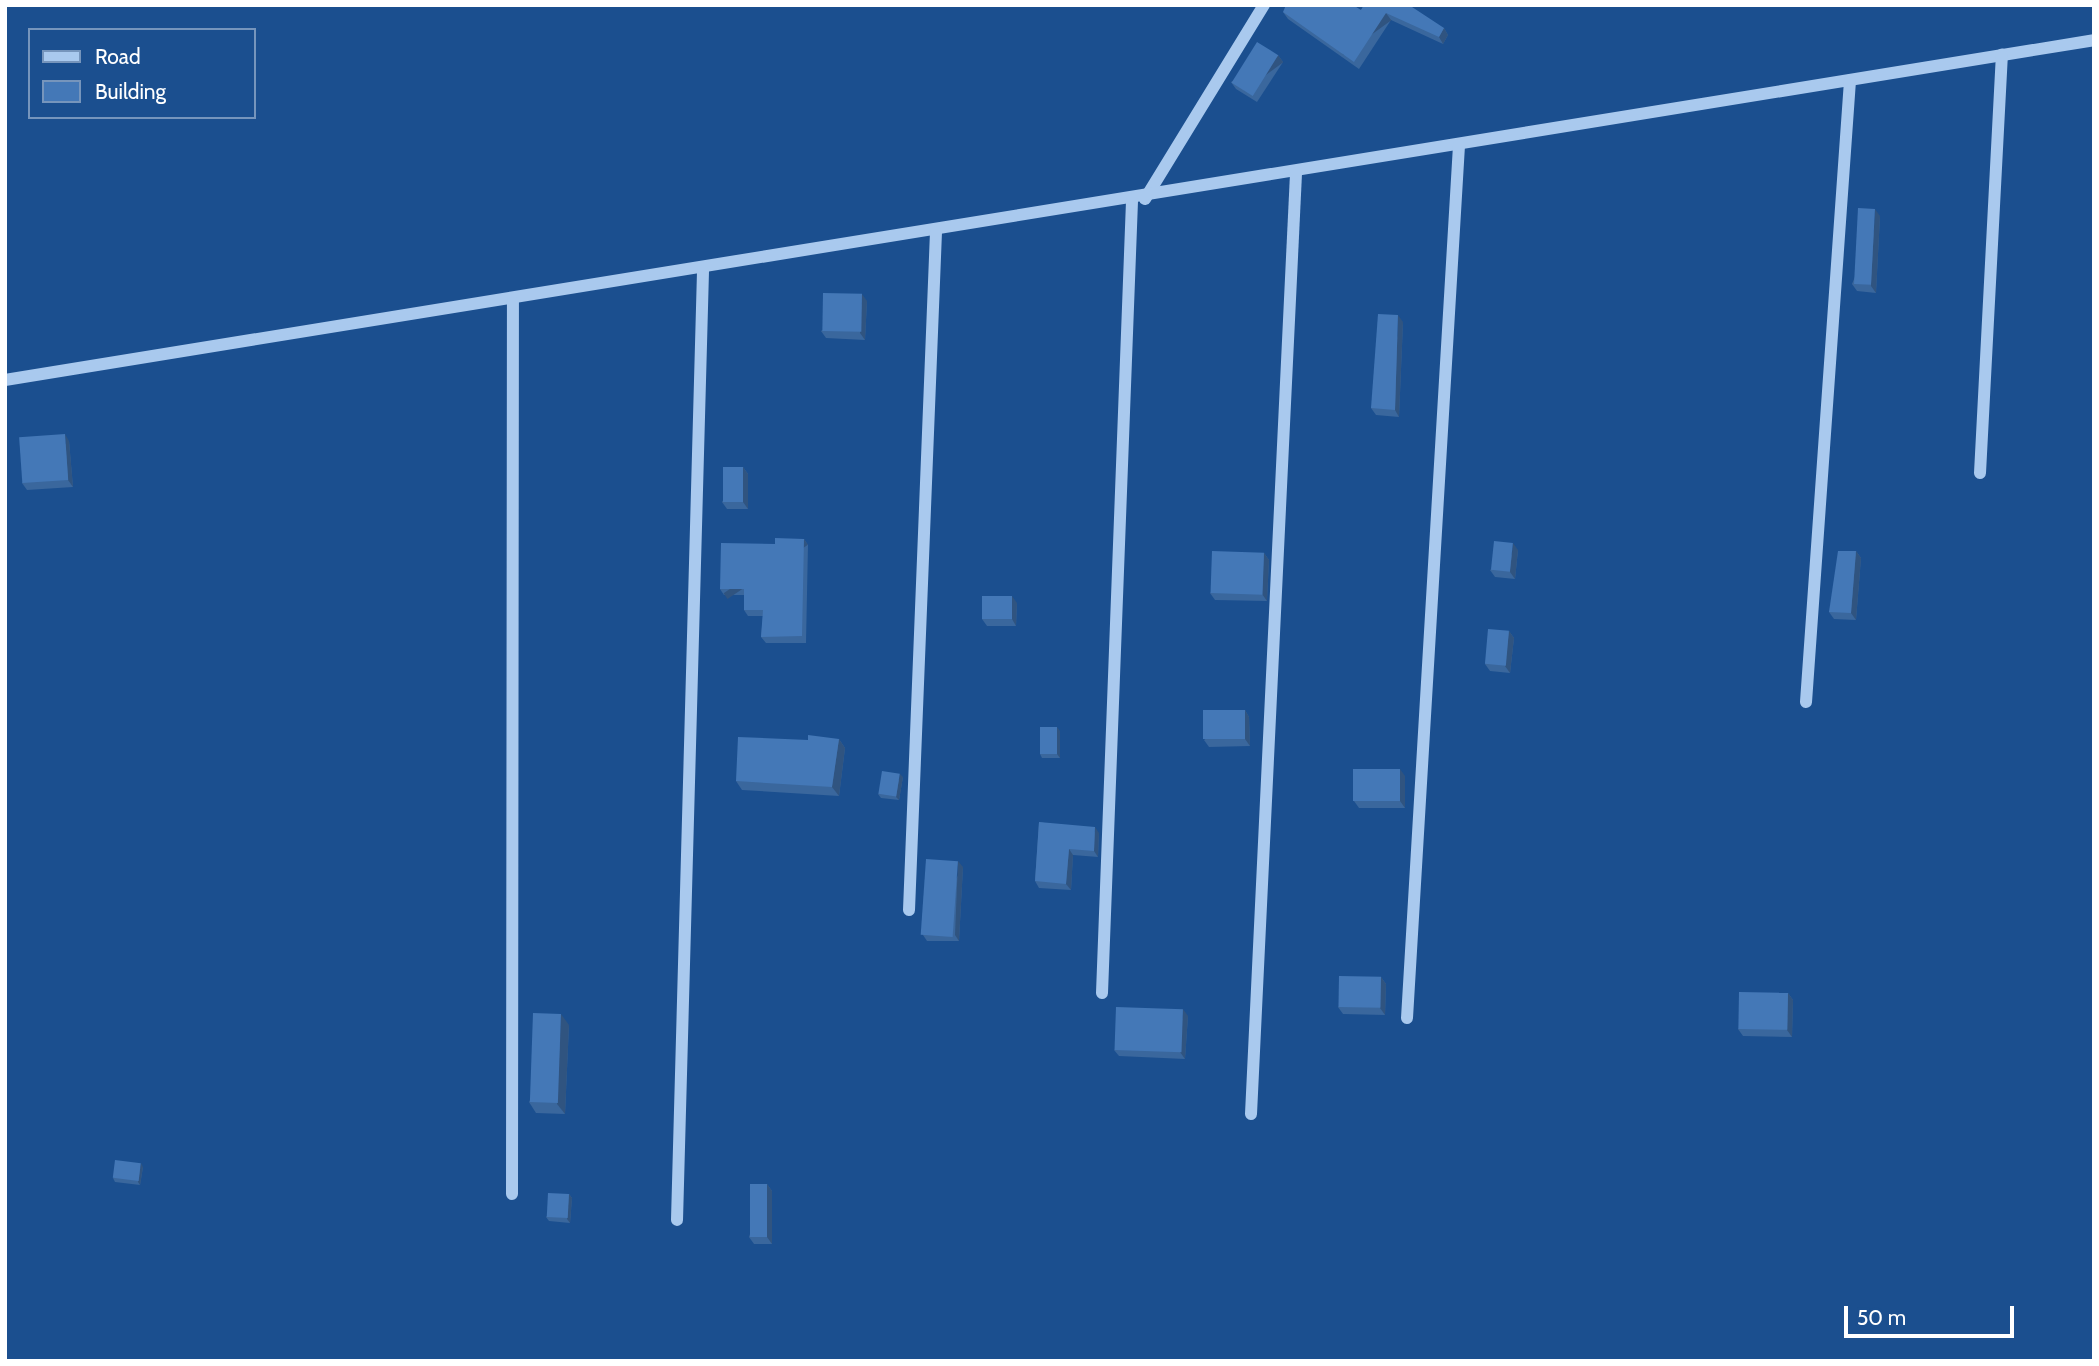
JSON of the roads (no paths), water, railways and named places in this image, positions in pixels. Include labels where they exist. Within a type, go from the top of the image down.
[{"type":"street","points":[[1102,993],[1138,199],[1264,5]]},
{"type":"street","points":[[5,380],[513,302],[2094,40]]},
{"type":"street","points":[[1980,473],[2002,55]]},
{"type":"street","points":[[1806,702],[1850,81]]},
{"type":"street","points":[[1407,1018],[1460,146]]},
{"type":"street","points":[[1251,1114],[1296,173]]},
{"type":"street","points":[[909,909],[936,233]]},
{"type":"street","points":[[677,1220],[703,271]]},
{"type":"street","points":[[512,1194],[513,302]]}]
